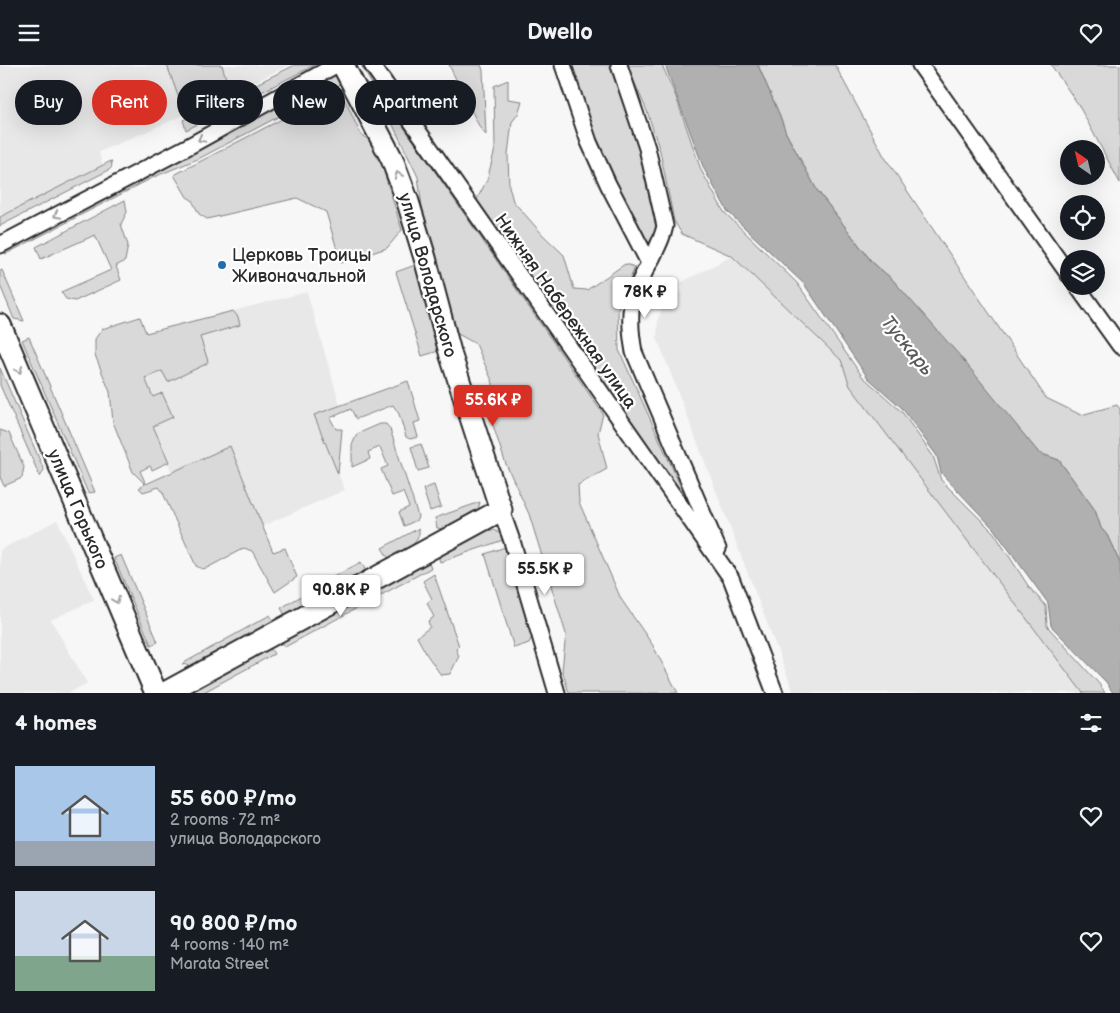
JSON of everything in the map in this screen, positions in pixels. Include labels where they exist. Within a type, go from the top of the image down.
[{"type":"street","points":[[0,245],[189,146],[336,65]]},
{"type":"street","name":"улица Володарского","points":[[344,65],[392,159],[408,202],[451,356],[512,541],[557,693]]},
{"type":"street","name":"Нижняя Набережная улица","points":[[372,65],[731,578]]},
{"type":"street","points":[[563,65],[589,143],[649,263]]},
{"type":"street","name":"Нижняя Набережная улица","points":[[619,65],[647,148],[665,226],[662,239],[634,293],[630,311],[630,329],[634,352],[731,578],[775,693]]},
{"type":"street","points":[[920,65],[1060,262]]},
{"type":"street","points":[[1083,295],[1120,346]]},
{"type":"street","name":"улица Горького","points":[[0,325],[156,693]]},
{"type":"street","points":[[164,693],[501,510]]},
{"type":"shaded area","points":[[0,65],[289,65],[260,80],[177,80],[177,118],[167,122],[167,80],[92,80],[92,125],[161,125],[99,152],[104,169],[0,216]]},
{"type":"shaded area","points":[[167,65],[222,65],[226,80],[177,80],[177,93]]},
{"type":"shaded area","points":[[295,65],[315,65],[285,80],[273,80],[273,86],[263,91],[263,81]]},
{"type":"shaded area","points":[[449,65],[481,65],[483,70],[486,135],[476,120],[476,80],[456,80]]},
{"type":"shaded area","points":[[568,65],[609,65],[641,149],[651,192],[657,233],[652,243],[646,244],[613,178]]},
{"type":"shaded area","points":[[627,65],[662,65],[676,97],[701,170],[724,212],[797,283],[862,376],[902,412],[933,456],[941,480],[994,533],[1029,587],[1046,606],[1047,626],[1105,693],[1083,693],[850,386],[841,360],[732,256],[682,234],[674,221],[660,151],[647,111]]},
{"type":"shaded area","points":[[758,65],[835,65],[884,156],[1046,398],[1081,415],[1117,405],[1120,409],[1120,563],[1107,535],[1101,528],[1095,510],[1059,460],[1039,453],[892,279],[872,262],[817,190],[786,133]]},
{"type":"shaded area","points":[[1051,65],[1120,65],[1120,183],[1105,155],[1105,140],[1097,140],[1078,104]]},
{"type":"shaded area","points":[[337,74],[340,80],[326,80]]},
{"type":"shaded area","points":[[508,80],[508,99],[522,101],[518,114],[512,122],[508,154],[509,186],[513,201],[543,235],[564,255],[574,289],[587,290],[625,264],[635,267],[618,309],[619,350],[689,505],[476,201],[487,180],[495,149],[494,86]]},
{"type":"shaded area","points":[[345,100],[361,135],[375,143],[402,230],[387,248],[341,263],[326,212],[297,198],[207,219],[199,214],[192,200],[187,197],[174,175],[273,124],[345,125]]},
{"type":"shaded area","points":[[273,108],[273,119],[263,125],[263,113]]},
{"type":"shaded area","points":[[184,125],[196,125],[186,130]]},
{"type":"shaded area","points":[[240,125],[262,125],[200,158],[154,177],[6,254],[3,249]]},
{"type":"shaded area","points":[[393,125],[403,125],[603,414],[598,433],[607,469],[578,485],[579,502],[621,599],[652,644],[678,693],[569,693],[562,670],[566,634],[529,514],[505,462],[489,413],[493,383],[476,344],[456,333],[434,275],[418,177]]},
{"type":"shaded area","points":[[111,161],[112,167],[109,170],[0,226],[0,217]]},
{"type":"shaded area","points":[[125,200],[127,212],[121,224],[128,245],[125,261],[116,266],[121,280],[75,301],[66,299],[61,292],[111,270],[95,235],[41,259],[36,247]]},
{"type":"shaded area","points":[[732,256],[841,360],[850,386],[1083,693],[794,693],[657,338],[658,319],[663,307],[683,290],[682,282]]},
{"type":"shaded area","points":[[418,264],[442,350],[422,356],[396,272]]},
{"type":"shaded area","points":[[2,270],[24,321],[14,319],[0,285],[0,271]]},
{"type":"shaded area","points":[[307,292],[342,412],[317,422],[345,490],[260,527],[173,475],[149,422],[120,324],[140,317],[146,333]]},
{"type":"shaded area","points":[[233,311],[238,317],[240,325],[200,337],[208,361],[206,364],[168,382],[162,371],[145,378],[153,397],[162,393],[173,417],[153,426],[169,462],[152,470],[150,466],[140,471],[146,484],[230,446],[273,552],[285,548],[297,577],[275,592],[252,551],[244,548],[207,568],[202,569],[196,566],[162,491],[159,487],[143,492],[139,488],[145,484],[133,472],[113,422],[110,392],[95,355],[95,339],[102,329],[140,317],[146,333]]},
{"type":"shaded area","points":[[29,337],[95,492],[88,493],[22,340]]},
{"type":"shaded area","points":[[0,368],[44,470],[40,477],[0,385]]},
{"type":"shaded area","points":[[408,381],[420,421],[414,423],[418,437],[410,439],[406,437],[399,414],[393,405],[356,419],[351,409],[330,418],[336,429],[342,429],[338,474],[314,415]]},
{"type":"shaded area","points":[[380,424],[386,424],[390,429],[418,516],[417,520],[404,526],[399,512],[409,507],[403,492],[392,496],[381,469],[388,466],[380,447],[368,452],[370,459],[352,467],[352,445],[357,434]]},
{"type":"shaded area","points":[[0,430],[9,433],[24,467],[22,478],[4,486],[0,477]]},
{"type":"shaded area","points":[[421,444],[429,468],[418,471],[411,447]]},
{"type":"shaded area","points":[[434,485],[441,507],[430,511],[423,489]]},
{"type":"shaded area","points":[[480,502],[478,510],[443,529],[437,528],[435,518]]},
{"type":"shaded area","points":[[57,520],[94,600],[51,620],[87,683],[69,693],[0,693],[0,550]]},
{"type":"shaded area","points":[[419,528],[419,534],[414,544],[389,559],[382,548]]},
{"type":"shaded area","points":[[495,530],[506,539],[440,562],[438,555],[479,531]]},
{"type":"shaded area","points":[[508,546],[534,633],[529,643],[514,648],[485,554]]},
{"type":"shaded area","points":[[121,555],[158,642],[151,645],[114,558]]},
{"type":"shaded area","points":[[428,559],[431,568],[285,647],[281,640]]},
{"type":"shaded area","points":[[361,562],[367,573],[328,595],[322,583]]},
{"type":"shaded area","points":[[434,574],[459,646],[456,649],[459,656],[450,674],[441,675],[417,637],[430,627],[428,621],[434,617],[427,603],[432,599],[423,581]]},
{"type":"shaded area","points":[[310,591],[316,600],[286,617],[281,608]]},
{"type":"shaded area","points":[[270,615],[274,623],[195,667],[182,664]]},
{"type":"shaded area","points":[[269,646],[274,654],[202,693],[188,693],[186,690]]},
{"type":"water","name":"Тускарь","points":[[665,65],[758,65],[786,133],[817,190],[872,262],[892,279],[960,356],[1039,453],[1059,460],[1095,510],[1101,528],[1107,535],[1120,563],[1120,693],[1113,693],[1106,682],[1051,626],[1048,603],[993,528],[941,473],[937,456],[902,408],[868,378],[804,284],[728,212],[704,169]]},
{"type":"place","name":"Церковь Троицы Живоначальной","points":[[222,265]]}]
